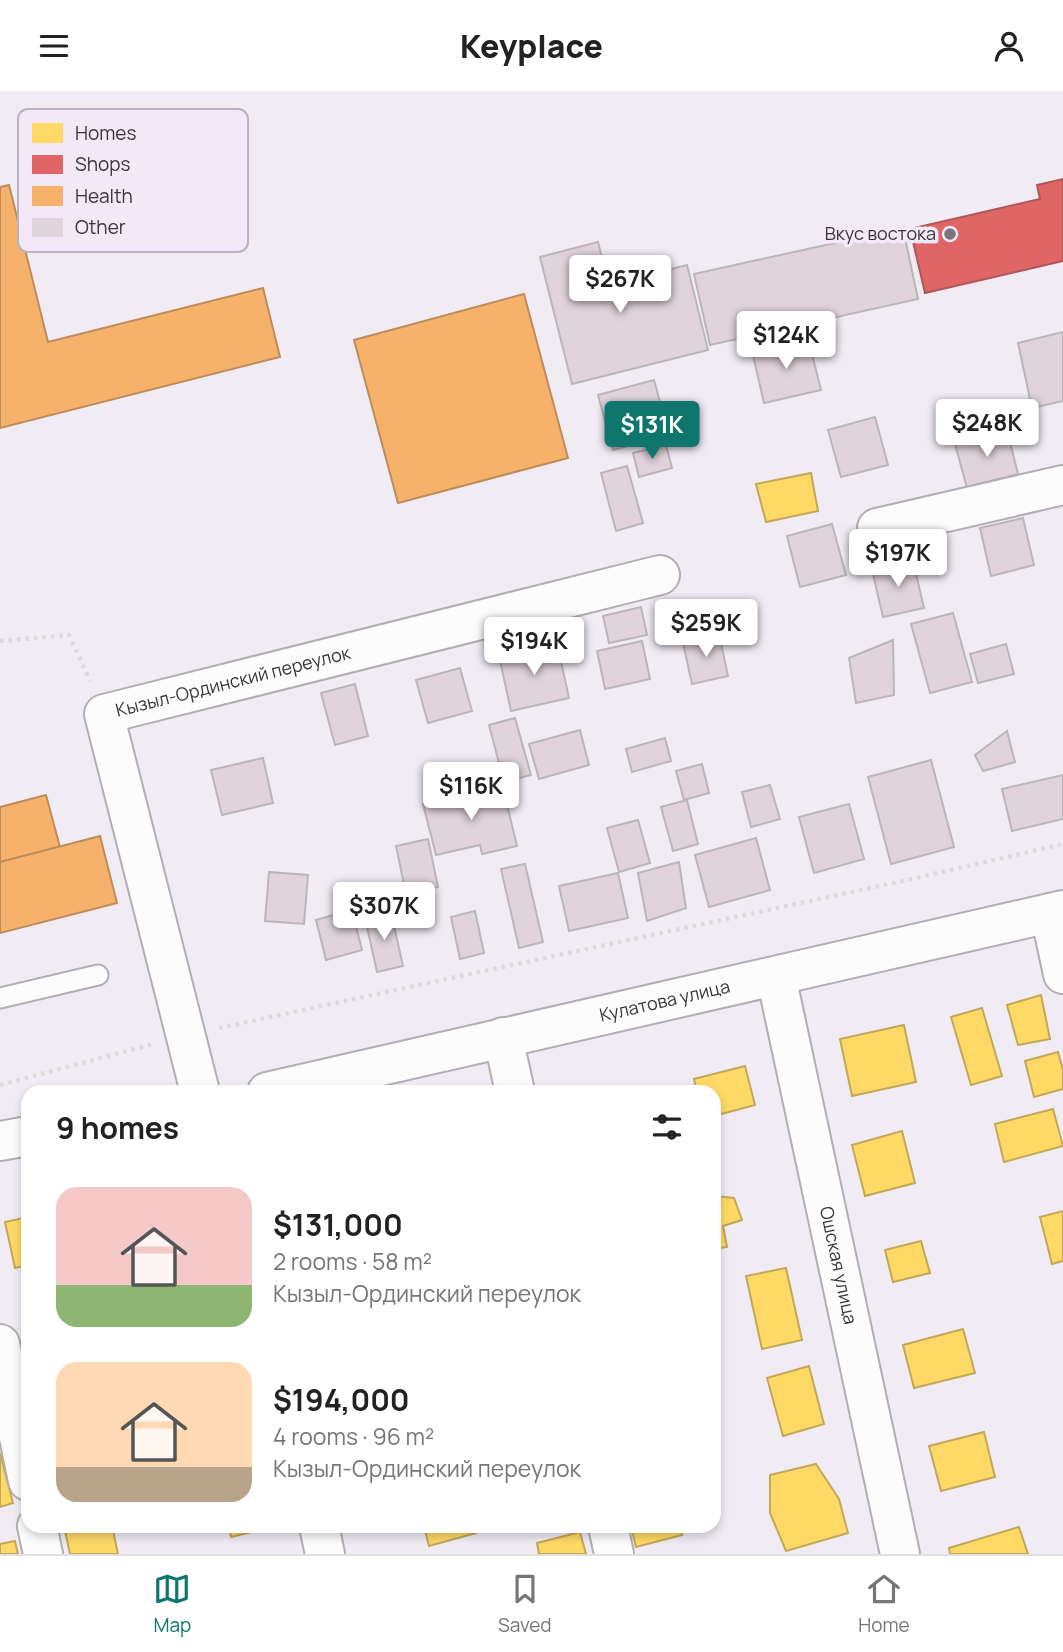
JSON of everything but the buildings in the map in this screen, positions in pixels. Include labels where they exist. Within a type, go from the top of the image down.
[{"type":"street","points":[[877,528],[1063,485]]},
{"type":"street","name":"Кызыл-Ординский переулок","points":[[198,1085],[104,714],[660,575]]},
{"type":"street","points":[[1056,911],[1063,974]]},
{"type":"street","name":"Кулатова улица","points":[[297,1085],[1056,911]]},
{"type":"street","name":"Ошская улица","points":[[776,977],[901,1554]]},
{"type":"street","points":[[503,1037],[513,1085]]},
{"type":"street","points":[[0,1140],[21,1137]]},
{"type":"street","points":[[0,1344],[21,1447]]},
{"type":"street","points":[[38,1533],[43,1554]]},
{"type":"street","points":[[320,1533],[325,1554]]},
{"type":"street","points":[[610,1533],[614,1554]]},
{"type":"lane","points":[[0,998],[98,975]]},
{"type":"path","points":[[0,641],[69,635],[104,714]]},
{"type":"path","points":[[0,1085],[186,1035],[876,887],[1063,844]]},
{"type":"place","name":"Вкус востока","points":[[950,234]]}]
